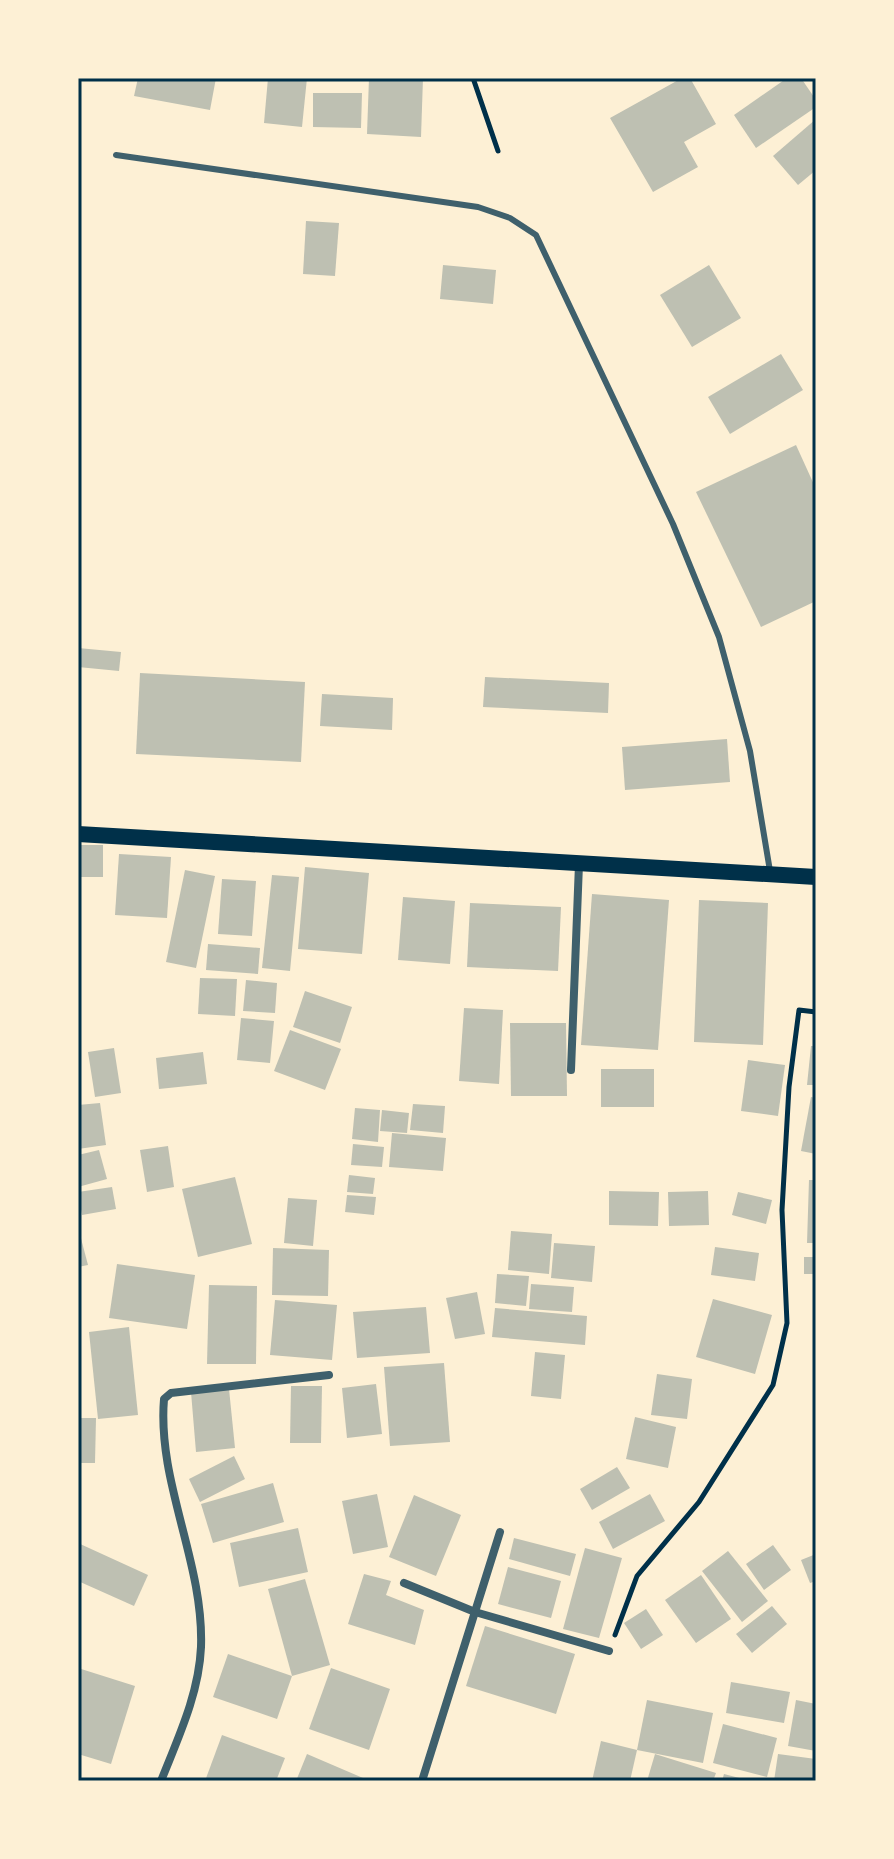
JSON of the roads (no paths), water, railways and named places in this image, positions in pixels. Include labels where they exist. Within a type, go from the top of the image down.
[{"type":"main road","points":[[78,834],[816,877]]},
{"type":"street","points":[[571,1070],[579,864]]},
{"type":"street","points":[[161,1781],[194,1693],[201,1643],[193,1580],[163,1447],[164,1399],[171,1393],[329,1375]]},
{"type":"street","points":[[422,1781],[500,1532]]},
{"type":"street","points":[[404,1583],[475,1612],[609,1651]]},
{"type":"lane","points":[[116,155],[478,207],[510,218],[536,235],[673,524],[719,637],[750,751],[771,875]]}]
